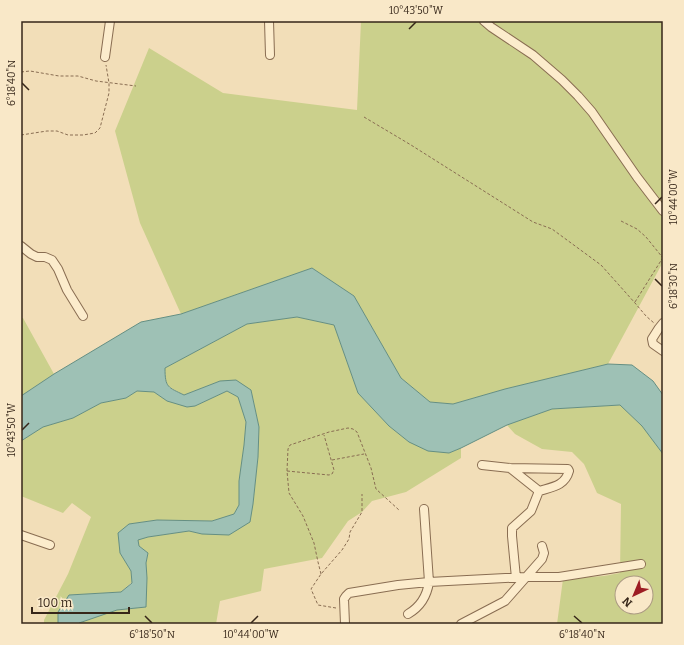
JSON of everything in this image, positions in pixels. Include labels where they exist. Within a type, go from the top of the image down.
[{"type":"street","points":[[105,57],[110,21]]},
{"type":"street","points":[[269,21],[270,55]]},
{"type":"street","points":[[484,21],[533,55],[578,96],[592,112],[637,177],[663,211]]},
{"type":"street","points":[[21,246],[37,257],[45,257],[52,260],[58,269],[67,290],[83,316]]},
{"type":"street","points":[[661,326],[652,339],[653,344],[663,351]]},
{"type":"street","points":[[482,465],[510,468],[568,469],[570,471],[565,481],[556,486],[539,491]]},
{"type":"street","points":[[510,468],[539,491]]},
{"type":"street","points":[[516,578],[512,528],[531,511],[539,491]]},
{"type":"street","points":[[408,614],[415,610],[428,591],[429,582],[424,510]]},
{"type":"street","points":[[21,535],[50,545]]},
{"type":"street","points":[[461,624],[505,601],[542,559],[544,553],[542,546]]},
{"type":"street","points":[[345,624],[344,599],[350,593],[398,585],[429,582],[525,577],[559,577],[641,564]]},
{"type":"path","points":[[21,135],[57,130],[68,135],[95,133],[100,128],[109,93],[105,57]]},
{"type":"path","points":[[21,72],[30,71],[59,76],[78,76],[96,81],[136,86]]},
{"type":"path","points":[[364,118],[411,145],[533,222],[552,229],[601,265],[646,316],[661,326]]},
{"type":"path","points":[[621,221],[637,229],[646,237],[663,258],[635,303]]},
{"type":"path","points":[[322,574],[314,543],[303,516],[289,493],[287,471],[288,449],[290,445],[329,432],[348,428],[353,429],[357,432],[371,468],[376,489],[399,510]]},
{"type":"path","points":[[287,471],[332,474],[334,470],[332,460],[324,434]]},
{"type":"path","points":[[332,460],[365,453]]},
{"type":"path","points":[[345,609],[318,605],[311,589],[342,550],[348,540],[350,532],[362,512],[362,494]]},
{"type":"green space","points":[[361,21],[663,21],[663,262],[608,364],[505,389],[453,404],[430,402],[401,378],[354,296],[312,268],[181,314],[140,223],[115,131],[149,48],[223,93],[357,110]]},
{"type":"green space","points":[[297,317],[334,325],[358,393],[389,426],[409,442],[449,453],[461,448],[461,458],[406,492],[372,501],[362,512],[348,521],[322,558],[264,569],[261,591],[220,601],[216,624],[79,624],[78,623],[117,610],[145,607],[147,578],[146,563],[148,553],[139,546],[137,540],[189,531],[202,534],[253,504],[258,457],[259,427],[251,390],[220,381],[184,395],[168,386],[165,368],[247,324]]},
{"type":"green space","points":[[21,318],[23,318],[54,374],[21,396]]},
{"type":"green space","points":[[137,391],[154,392],[167,401],[195,406],[227,391],[238,397],[246,422],[239,481],[239,505],[234,514],[212,521],[157,520],[129,524],[120,553],[131,571],[132,582],[121,592],[69,595],[58,612],[58,624],[44,624],[44,620],[68,574],[91,517],[72,503],[63,513],[21,496],[21,441],[43,427],[73,418],[101,403],[126,398]]},
{"type":"green space","points":[[620,405],[642,426],[663,454],[663,624],[557,624],[563,579],[604,576],[620,573],[621,504],[597,493],[584,464],[572,452],[542,449],[515,434],[507,425],[552,409]]},
{"type":"water","points":[[312,268],[354,296],[401,378],[430,402],[453,404],[505,389],[608,364],[632,365],[653,381],[663,395],[663,454],[642,426],[620,405],[552,409],[507,425],[449,453],[428,451],[409,442],[389,426],[358,393],[334,325],[297,317],[247,324],[165,368],[168,386],[184,395],[220,381],[236,380],[251,390],[259,427],[258,457],[250,522],[229,535],[202,534],[189,531],[148,537],[138,540],[139,546],[148,553],[146,563],[146,607],[117,610],[79,624],[58,624],[58,612],[69,595],[121,592],[132,583],[131,571],[120,553],[118,533],[129,524],[157,520],[212,521],[234,514],[239,505],[239,481],[246,422],[238,397],[227,391],[195,406],[187,407],[167,401],[154,392],[137,391],[126,398],[101,403],[73,418],[43,427],[21,441],[21,396],[54,374],[141,322],[181,314]]}]
